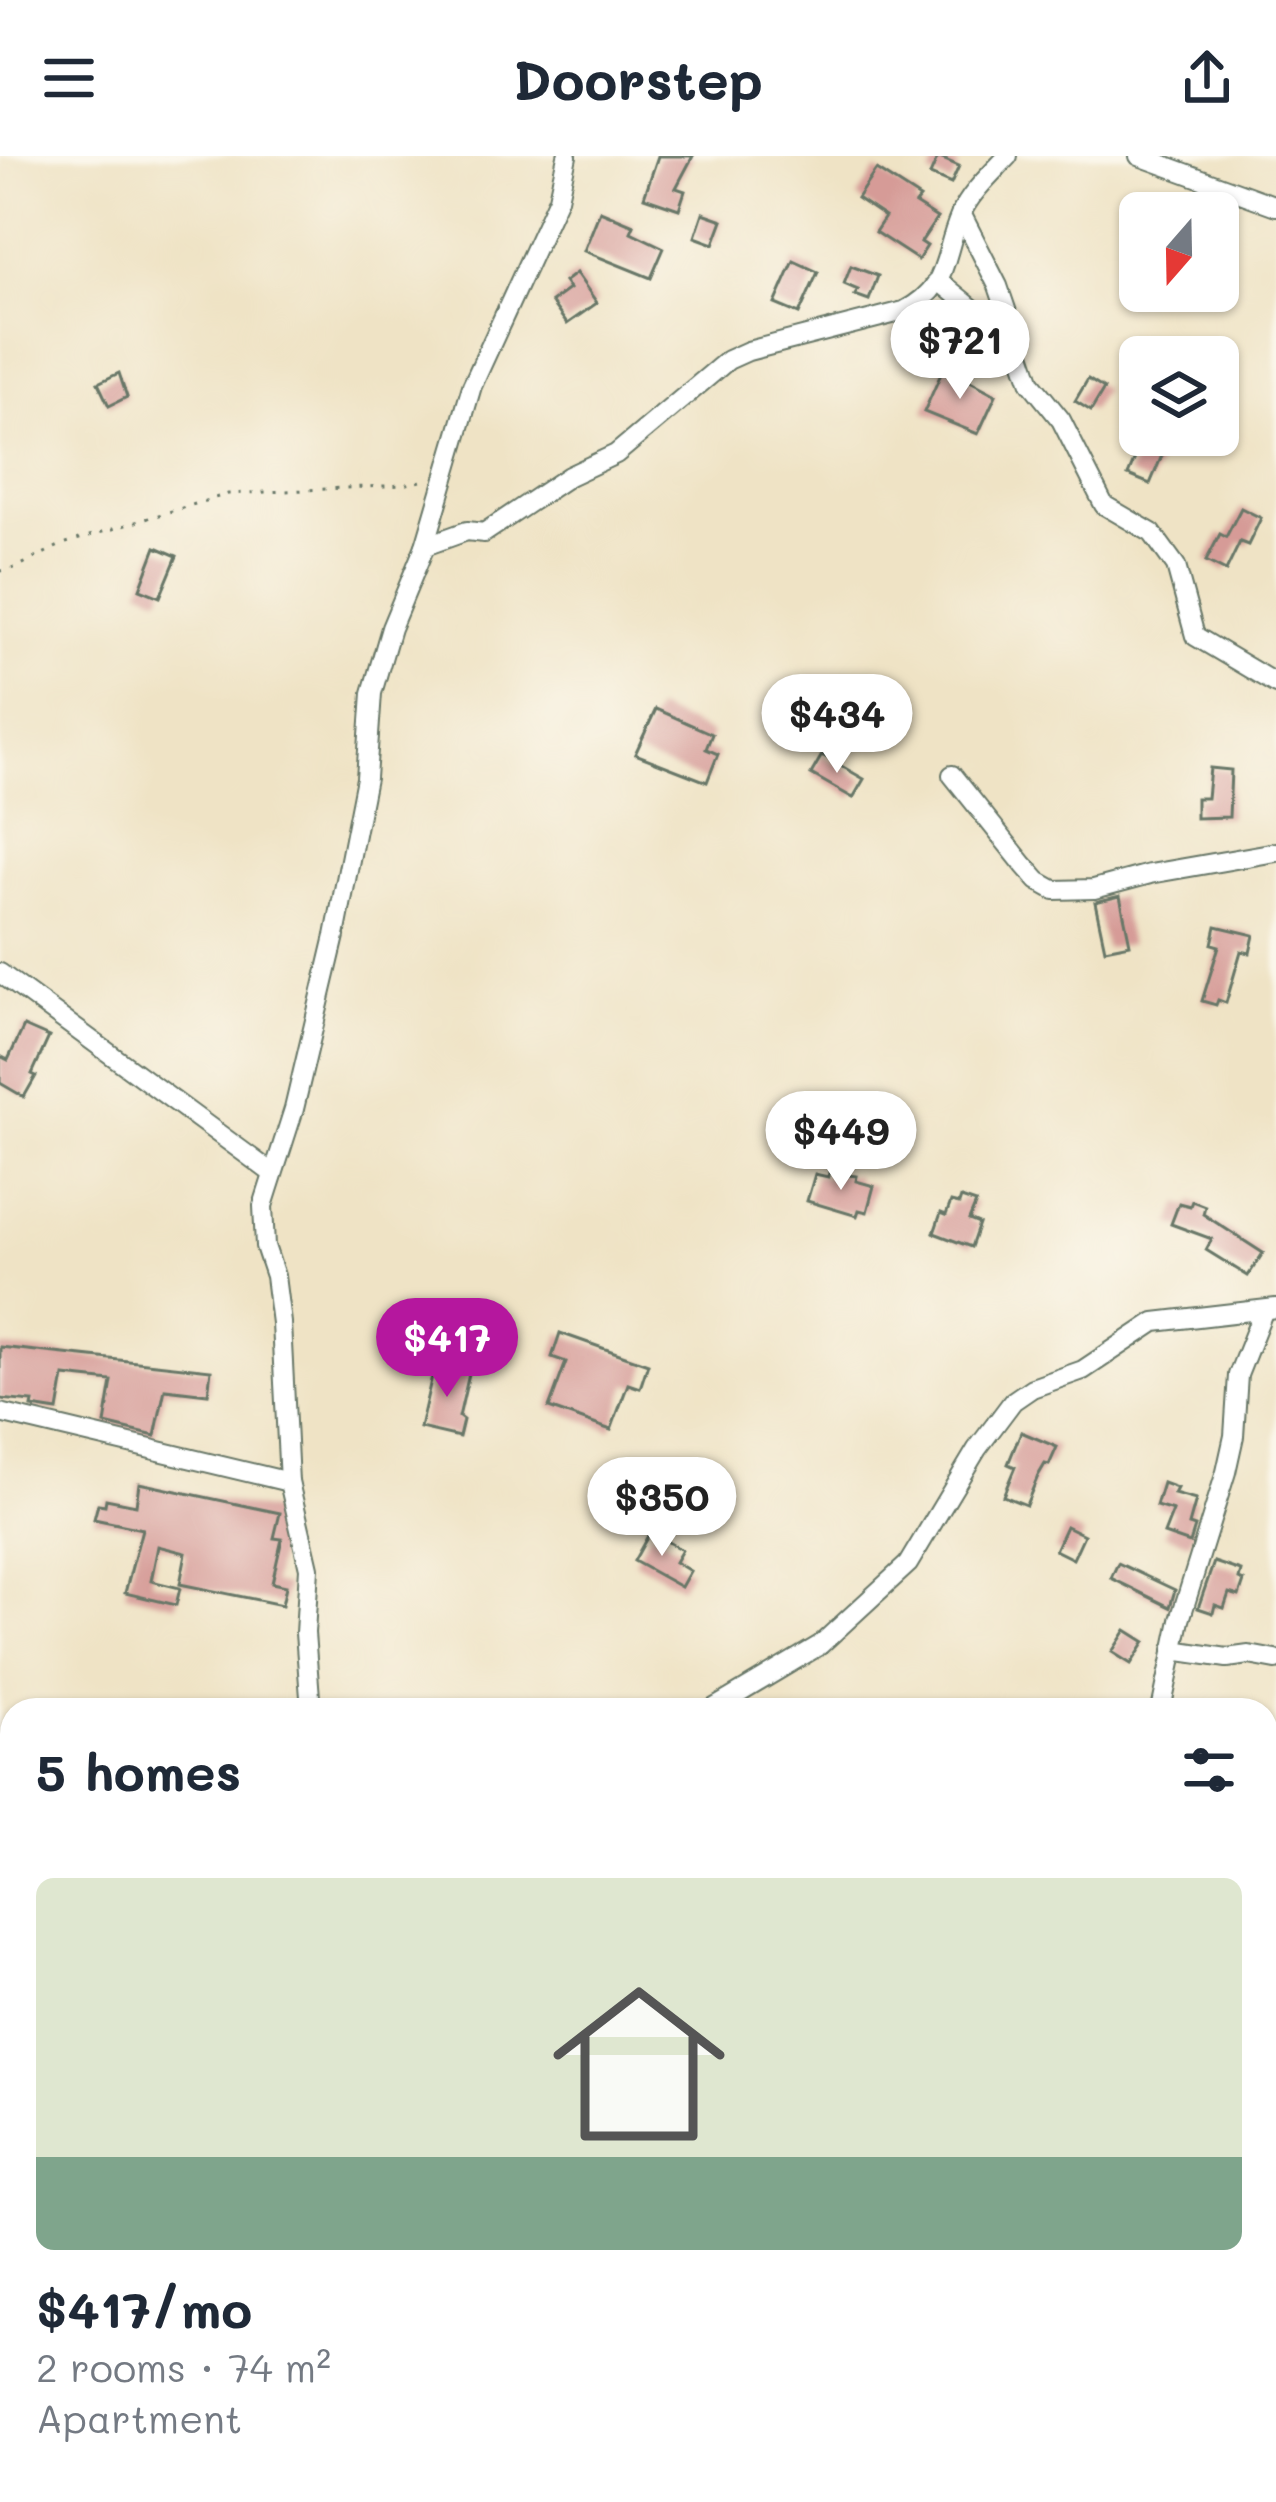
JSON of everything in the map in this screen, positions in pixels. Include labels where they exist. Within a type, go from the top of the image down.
[{"type":"street","points":[[309,1698],[304,1633],[309,1568],[289,1482],[281,1323],[262,1206],[294,1109],[350,866],[366,778],[371,693],[391,628],[425,546],[472,386],[558,199],[568,156]]},
{"type":"street","points":[[425,546],[467,532],[484,533],[569,476],[616,454],[728,360],[904,311],[921,302],[940,282],[961,213],[1008,156]]},
{"type":"street","points":[[1138,156],[1276,206]]},
{"type":"street","points":[[961,213],[988,264],[1031,383],[1061,420],[1104,505],[1152,533],[1176,566],[1195,636],[1276,684]]},
{"type":"street","points":[[940,282],[973,309],[1015,333]]},
{"type":"street","points":[[952,775],[1038,881],[1054,890],[1094,889],[1150,874],[1276,853]]},
{"type":"street","points":[[0,974],[272,1173]]},
{"type":"street","points":[[1164,1698],[1173,1650],[1226,1472],[1238,1375],[1270,1310]]},
{"type":"street","points":[[731,1698],[820,1645],[908,1564],[977,1449],[1012,1401],[1032,1388],[1083,1370],[1155,1322],[1270,1310]]},
{"type":"street","points":[[0,1413],[289,1482]]},
{"type":"street","points":[[1173,1650],[1276,1660]]},
{"type":"path","points":[[0,571],[63,544],[228,494],[403,485],[446,477]]},
{"type":"building","points":[[658,156],[693,156],[676,188],[685,191],[679,209],[644,197]]},
{"type":"building","points":[[938,157],[959,166],[951,184],[930,175]]},
{"type":"building","points":[[876,170],[920,198],[915,204],[937,218],[921,242],[927,246],[918,260],[875,232],[885,217],[857,198]]},
{"type":"building","points":[[600,211],[634,225],[631,232],[664,248],[651,278],[584,251]]},
{"type":"building","points":[[703,213],[723,220],[714,244],[695,237]]},
{"type":"building","points":[[794,261],[818,272],[799,314],[775,304]]},
{"type":"building","points":[[851,266],[878,276],[869,300],[844,284]]},
{"type":"building","points":[[576,273],[597,303],[567,324],[551,302],[569,289],[564,282]]},
{"type":"building","points":[[944,367],[996,395],[978,434],[924,412]]},
{"type":"building","points":[[119,373],[127,397],[109,406],[98,383]]},
{"type":"building","points":[[1088,379],[1104,389],[1091,411],[1075,401]]},
{"type":"building","points":[[1136,456],[1162,456],[1150,484],[1128,475]]},
{"type":"building","points":[[1241,508],[1261,518],[1248,545],[1240,542],[1226,571],[1206,561]]},
{"type":"building","points":[[156,547],[177,556],[160,597],[140,589]]},
{"type":"building","points":[[656,709],[712,734],[706,749],[718,754],[707,782],[635,754]]},
{"type":"building","points":[[822,755],[864,779],[853,798],[811,774]]},
{"type":"building","points":[[1210,768],[1231,770],[1229,817],[1196,818],[1196,798],[1207,798]]},
{"type":"building","points":[[1120,896],[1130,944],[1105,949],[1095,902]]},
{"type":"building","points":[[1216,926],[1254,935],[1250,953],[1241,951],[1226,1003],[1218,1000],[1216,1005],[1202,1001],[1219,946],[1212,944]]},
{"type":"building","points":[[24,1026],[49,1037],[24,1097],[0,1083],[0,1056],[8,1060]]},
{"type":"building","points":[[829,1173],[857,1176],[856,1181],[874,1186],[867,1212],[859,1210],[857,1216],[807,1201],[815,1174],[828,1177]]},
{"type":"building","points":[[961,1198],[976,1203],[969,1220],[979,1224],[971,1247],[934,1233],[941,1213],[946,1215],[951,1202],[959,1204]]},
{"type":"building","points":[[1192,1201],[1205,1206],[1203,1214],[1263,1253],[1248,1276],[1206,1250],[1212,1239],[1171,1224],[1179,1203],[1190,1206]]},
{"type":"building","points":[[560,1333],[648,1364],[640,1388],[628,1384],[611,1430],[549,1408],[566,1362],[552,1357]]},
{"type":"building","points":[[0,1347],[211,1370],[208,1394],[165,1389],[155,1436],[105,1424],[112,1381],[64,1376],[58,1411],[32,1407],[33,1402],[0,1399]]},
{"type":"building","points":[[449,1359],[471,1365],[459,1437],[420,1428],[432,1376],[444,1378]]},
{"type":"building","points":[[1021,1432],[1057,1447],[1026,1505],[1003,1496],[1015,1467],[1008,1464]]},
{"type":"building","points":[[139,1483],[280,1513],[274,1538],[282,1539],[272,1583],[286,1586],[282,1605],[180,1584],[186,1553],[158,1546],[151,1581],[180,1588],[176,1605],[125,1593],[142,1529],[94,1519],[98,1504],[105,1505],[106,1499],[136,1505]]},
{"type":"building","points":[[1163,1483],[1177,1488],[1174,1494],[1196,1500],[1190,1543],[1164,1534],[1173,1511],[1156,1506]]},
{"type":"building","points":[[1066,1526],[1084,1535],[1073,1559],[1055,1550]]},
{"type":"building","points":[[650,1532],[682,1550],[675,1562],[690,1571],[681,1587],[634,1561]]},
{"type":"building","points":[[1214,1562],[1241,1571],[1239,1579],[1244,1581],[1239,1596],[1229,1593],[1224,1608],[1215,1605],[1213,1613],[1198,1608]]},
{"type":"building","points":[[1118,1563],[1175,1590],[1170,1607],[1111,1578]]},
{"type":"building","points":[[1126,1630],[1145,1642],[1131,1664],[1112,1652]]}]
